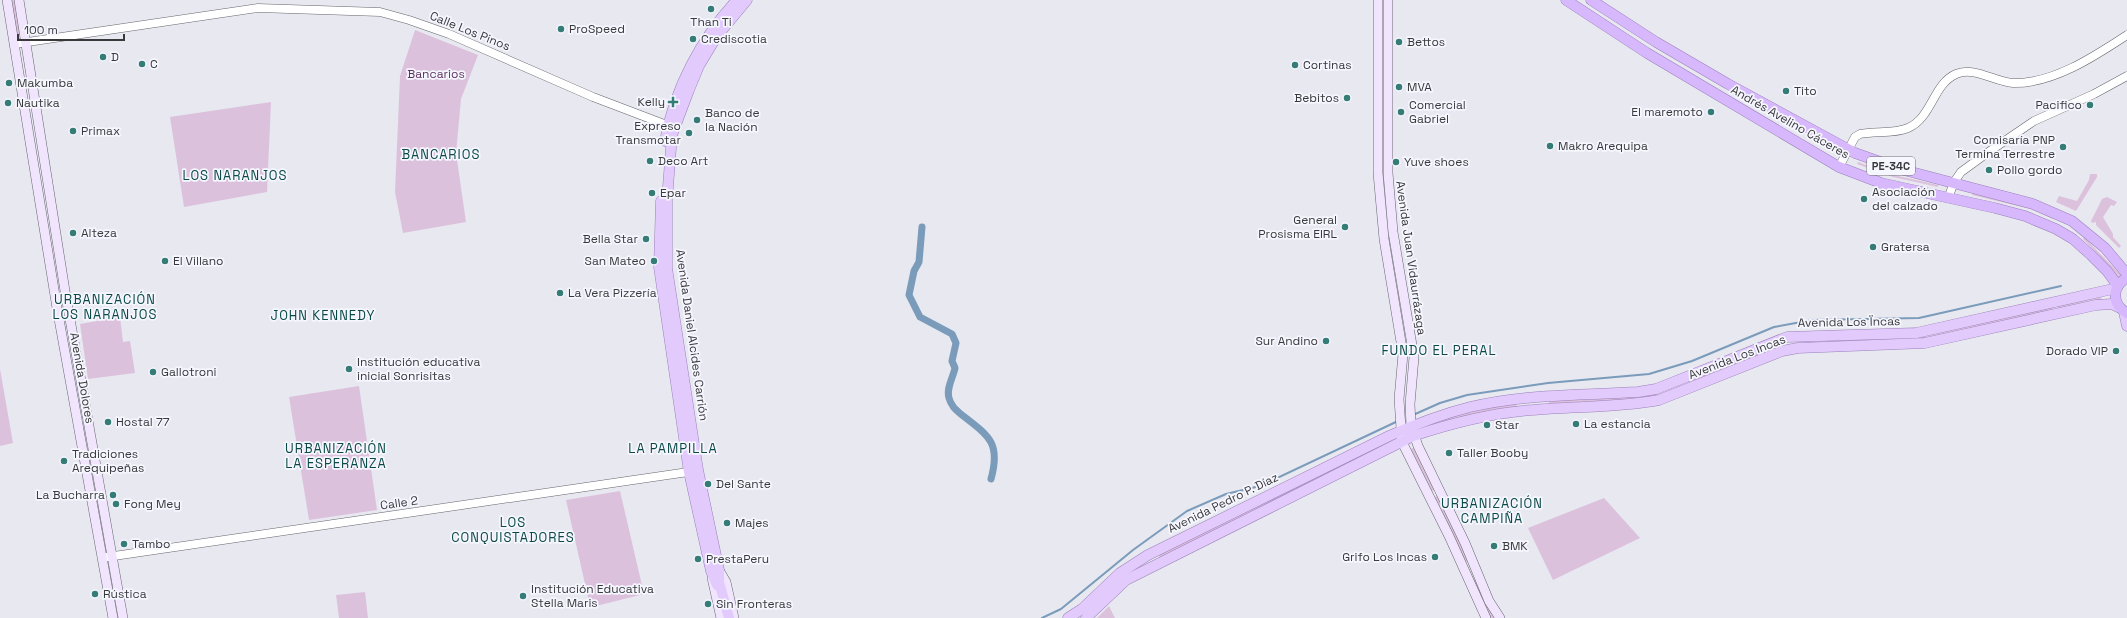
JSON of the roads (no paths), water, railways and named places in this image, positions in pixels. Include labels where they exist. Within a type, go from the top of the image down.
[{"type":"highway","name":"Andrés Avelino Cáceres","points":[[1566,0],[1647,53],[1838,167],[1882,183],[1950,196],[2025,216],[2056,229],[2073,239],[2091,255],[2107,271],[2117,287]]},
{"type":"highway","name":"Andrés Avelino Cáceres","points":[[1591,0],[1715,76],[1847,150],[1894,167],[2033,204],[2072,221],[2106,248],[2127,274]]},
{"type":"highway","points":[[2123,311],[2115,300],[2117,287],[2127,278]]},
{"type":"main road","name":"Avenida Dolores","points":[[7,0],[56,300],[113,618]]},
{"type":"main road","name":"Avenida Dolores","points":[[19,0],[65,290],[123,618]]},
{"type":"main road","name":"Avenida Daniel Alcides Carrión","points":[[721,618],[715,570],[693,471],[667,268],[668,186],[671,127],[693,61],[712,31],[736,0]]},
{"type":"main road","name":"Avenida Daniel Alcides Carrión","points":[[671,127],[699,66],[717,36],[747,0]]},
{"type":"main road","name":"Avenida Juan Vidaurrázaga","points":[[1378,0],[1378,173],[1384,239],[1403,354],[1399,399],[1400,413],[1454,517],[1489,601],[1500,618]]},
{"type":"main road","name":"Avenida Juan Vidaurrázaga","points":[[1388,0],[1388,173],[1393,232],[1414,357],[1410,411],[1407,428]]},
{"type":"main road","name":"Avenida Los Ïncas","points":[[1407,428],[1444,414],[1493,402],[1638,392],[1656,388],[1794,336],[1916,333],[2068,300],[2117,287]]},
{"type":"main road","name":"Avenida Los Incas","points":[[1407,428],[1452,423],[1481,416],[1532,410],[1639,404],[1659,400],[1782,352],[1798,348],[1925,343],[2096,305],[2112,304],[2123,311]]},
{"type":"main road","points":[[2123,311],[2127,326]]},
{"type":"main road","name":"Avenida Pedro P. Díaz","points":[[1086,618],[1118,586],[1149,568],[1402,442],[1407,428]]},
{"type":"main road","name":"Avenida Pedro P. Díaz","points":[[1068,618],[1082,609],[1120,573],[1144,557],[1407,428]]},
{"type":"main road","points":[[1402,442],[1446,529],[1486,618]]},
{"type":"main road","points":[[1144,557],[1149,568]]},
{"type":"main road","name":"Avenida Daniel Alcides Carrión","points":[[715,570],[726,582],[734,618]]},
{"type":"main road","points":[[715,570],[716,583],[725,618]]},
{"type":"main road","points":[[715,570],[729,618]]},
{"type":"street","name":"Calle Los Pinos","points":[[14,44],[258,8],[380,12],[449,34],[593,97],[671,127]]},
{"type":"street","points":[[1838,167],[1855,137],[1860,134],[1902,130],[1913,125],[1925,114],[1943,85],[1955,74],[1969,72],[2010,83],[2036,80],[2075,65],[2127,35]]},
{"type":"street","points":[[1950,196],[1954,182],[1961,172],[2034,121],[2127,76]]},
{"type":"street","name":"Calle 2","points":[[102,558],[693,471]]},
{"type":"waterway","points":[[922,227],[919,262],[914,271],[909,295],[920,317],[952,334],[956,343],[952,361],[955,368],[949,387],[949,398],[956,410],[986,435],[990,441],[993,448],[994,457],[994,467],[991,479]]},
{"type":"waterway","points":[[1413,415],[1440,403],[1467,395],[1548,383],[1649,374],[1692,361],[1774,327],[1812,320],[1919,318],[2061,286]]},
{"type":"waterway","points":[[1042,618],[1061,609],[1133,550],[1187,511],[1226,494],[1260,486],[1398,421]]},
{"type":"place","name":"Than Ti","points":[[711,9]]},
{"type":"place","name":"ProSpeed","points":[[561,29]]},
{"type":"place","name":"Crediscotia","points":[[693,39]]},
{"type":"place","name":"Bettos","points":[[1399,42]]},
{"type":"place","name":"D","points":[[103,57]]},
{"type":"place","name":"C","points":[[142,64]]},
{"type":"place","name":"Cortinas","points":[[1295,65]]},
{"type":"place","name":"Makumba","points":[[9,83]]},
{"type":"place","name":"MVA","points":[[1399,87]]},
{"type":"place","name":"Tito","points":[[1786,91]]},
{"type":"place","name":"Bebitos","points":[[1347,98]]},
{"type":"place","name":"Kelly","points":[[673,102]]},
{"type":"place","name":"Nautika","points":[[8,103]]},
{"type":"place","name":"Pacifico","points":[[2090,105]]},
{"type":"place","name":"Comercial Gabriel","points":[[1401,112]]},
{"type":"place","name":"El maremoto","points":[[1711,112]]},
{"type":"place","name":"Banco de la Nación","points":[[697,120]]},
{"type":"place","name":"Primax","points":[[73,131]]},
{"type":"place","name":"Expreso Transmotar","points":[[689,133]]},
{"type":"place","name":"Makro Arequipa","points":[[1550,146]]},
{"type":"place","name":"Comisaría PNP Termina Terrestre","points":[[2063,147]]},
{"type":"place","name":"Deco Art","points":[[650,161]]},
{"type":"place","name":"Yuve shoes","points":[[1396,162]]},
{"type":"place","name":"Pollo gordo","points":[[1989,170]]},
{"type":"place","name":"Epar","points":[[652,193]]},
{"type":"place","name":"Asociación del calzado","points":[[1864,199]]},
{"type":"place","name":"General Prosisma EIRL","points":[[1345,227]]},
{"type":"place","name":"Alteza","points":[[73,233]]},
{"type":"place","name":"Bella Star","points":[[646,239]]},
{"type":"place","name":"Gratersa","points":[[1873,247]]},
{"type":"place","name":"El Villano","points":[[165,261]]},
{"type":"place","name":"San Mateo","points":[[654,261]]},
{"type":"place","name":"La Vera Pizzería","points":[[560,293]]},
{"type":"place","name":"Sur Andino","points":[[1326,341]]},
{"type":"place","name":"Dorado VIP","points":[[2116,351]]},
{"type":"place","name":"Institución educativa inicial Sonrisitas","points":[[349,369]]},
{"type":"place","name":"Gallotroni","points":[[153,372]]},
{"type":"place","name":"Hostal 77","points":[[108,422]]},
{"type":"place","name":"La estancia","points":[[1576,424]]},
{"type":"place","name":"Star","points":[[1487,425]]},
{"type":"place","name":"Taller Booby","points":[[1449,453]]},
{"type":"place","name":"Tradiciones Arequipeñas","points":[[64,461]]},
{"type":"place","name":"Del Sante","points":[[708,484]]},
{"type":"place","name":"La Bucharra","points":[[113,495]]},
{"type":"place","name":"Fong Mey","points":[[116,504]]},
{"type":"place","name":"Majes","points":[[727,523]]},
{"type":"place","name":"Tambo","points":[[124,544]]},
{"type":"place","name":"BMK","points":[[1494,546]]},
{"type":"place","name":"Grifo Los Incas","points":[[1435,557]]},
{"type":"place","name":"PrestaPeru","points":[[698,559]]},
{"type":"place","name":"Rústica","points":[[95,594]]},
{"type":"place","name":"Institución Educativa Stella Maris","points":[[523,596]]},
{"type":"place","name":"Sin Fronteras","points":[[708,604]]},
{"type":"district","name":"BANCARIOS","points":[[441,154]]},
{"type":"district","name":"LOS NARANJOS","points":[[235,175]]},
{"type":"district","name":"URBANIZACIÓN LOS NARANJOS","points":[[105,306]]},
{"type":"district","name":"JOHN KENNEDY","points":[[323,315]]},
{"type":"district","name":"FUNDO EL PERAL","points":[[1439,350]]},
{"type":"district","name":"LA PAMPILLA","points":[[673,448]]},
{"type":"district","name":"URBANIZACIÓN LA ESPERANZA","points":[[336,456]]},
{"type":"district","name":"URBANIZACIÓN CAMPIÑA","points":[[1492,510]]},
{"type":"district","name":"LOS CONQUISTADORES","points":[[513,530]]},
{"type":"park label","name":"Bancarios","points":[[436,74]]}]
